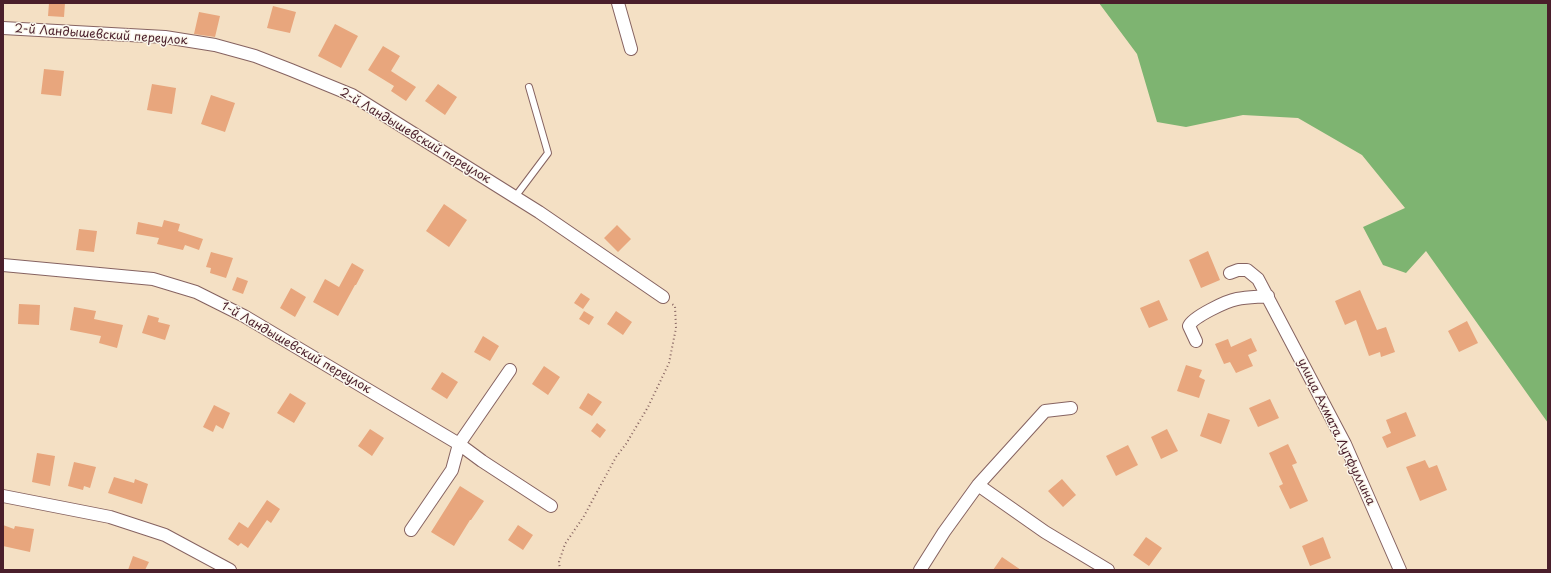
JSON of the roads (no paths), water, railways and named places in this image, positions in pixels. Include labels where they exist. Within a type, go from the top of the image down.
[{"type":"street","points":[[618,3],[631,49]]},
{"type":"street","name":"2-й Ландышевский переулок","points":[[3,28],[166,37],[215,45],[255,56],[352,95],[539,212],[663,297]]},
{"type":"street","name":"1-й Ландышевский переулок","points":[[3,265],[153,279],[196,292],[244,316],[459,444],[482,461],[551,506]]},
{"type":"street","name":"улица Ахмата Лутфуллина","points":[[1230,273],[1238,270],[1247,270],[1258,279],[1268,296],[1345,444],[1400,570]]},
{"type":"street","points":[[1196,341],[1189,326],[1191,322],[1204,313],[1236,299],[1268,296]]},
{"type":"street","points":[[411,530],[452,470],[459,444],[510,370]]},
{"type":"street","points":[[920,570],[944,532],[978,485],[1045,411],[1071,408]]},
{"type":"street","points":[[978,485],[1045,532],[1108,570]]},
{"type":"street","points":[[3,496],[110,517],[165,536],[230,570]]},
{"type":"lane","points":[[515,197],[548,153],[529,87]]}]
